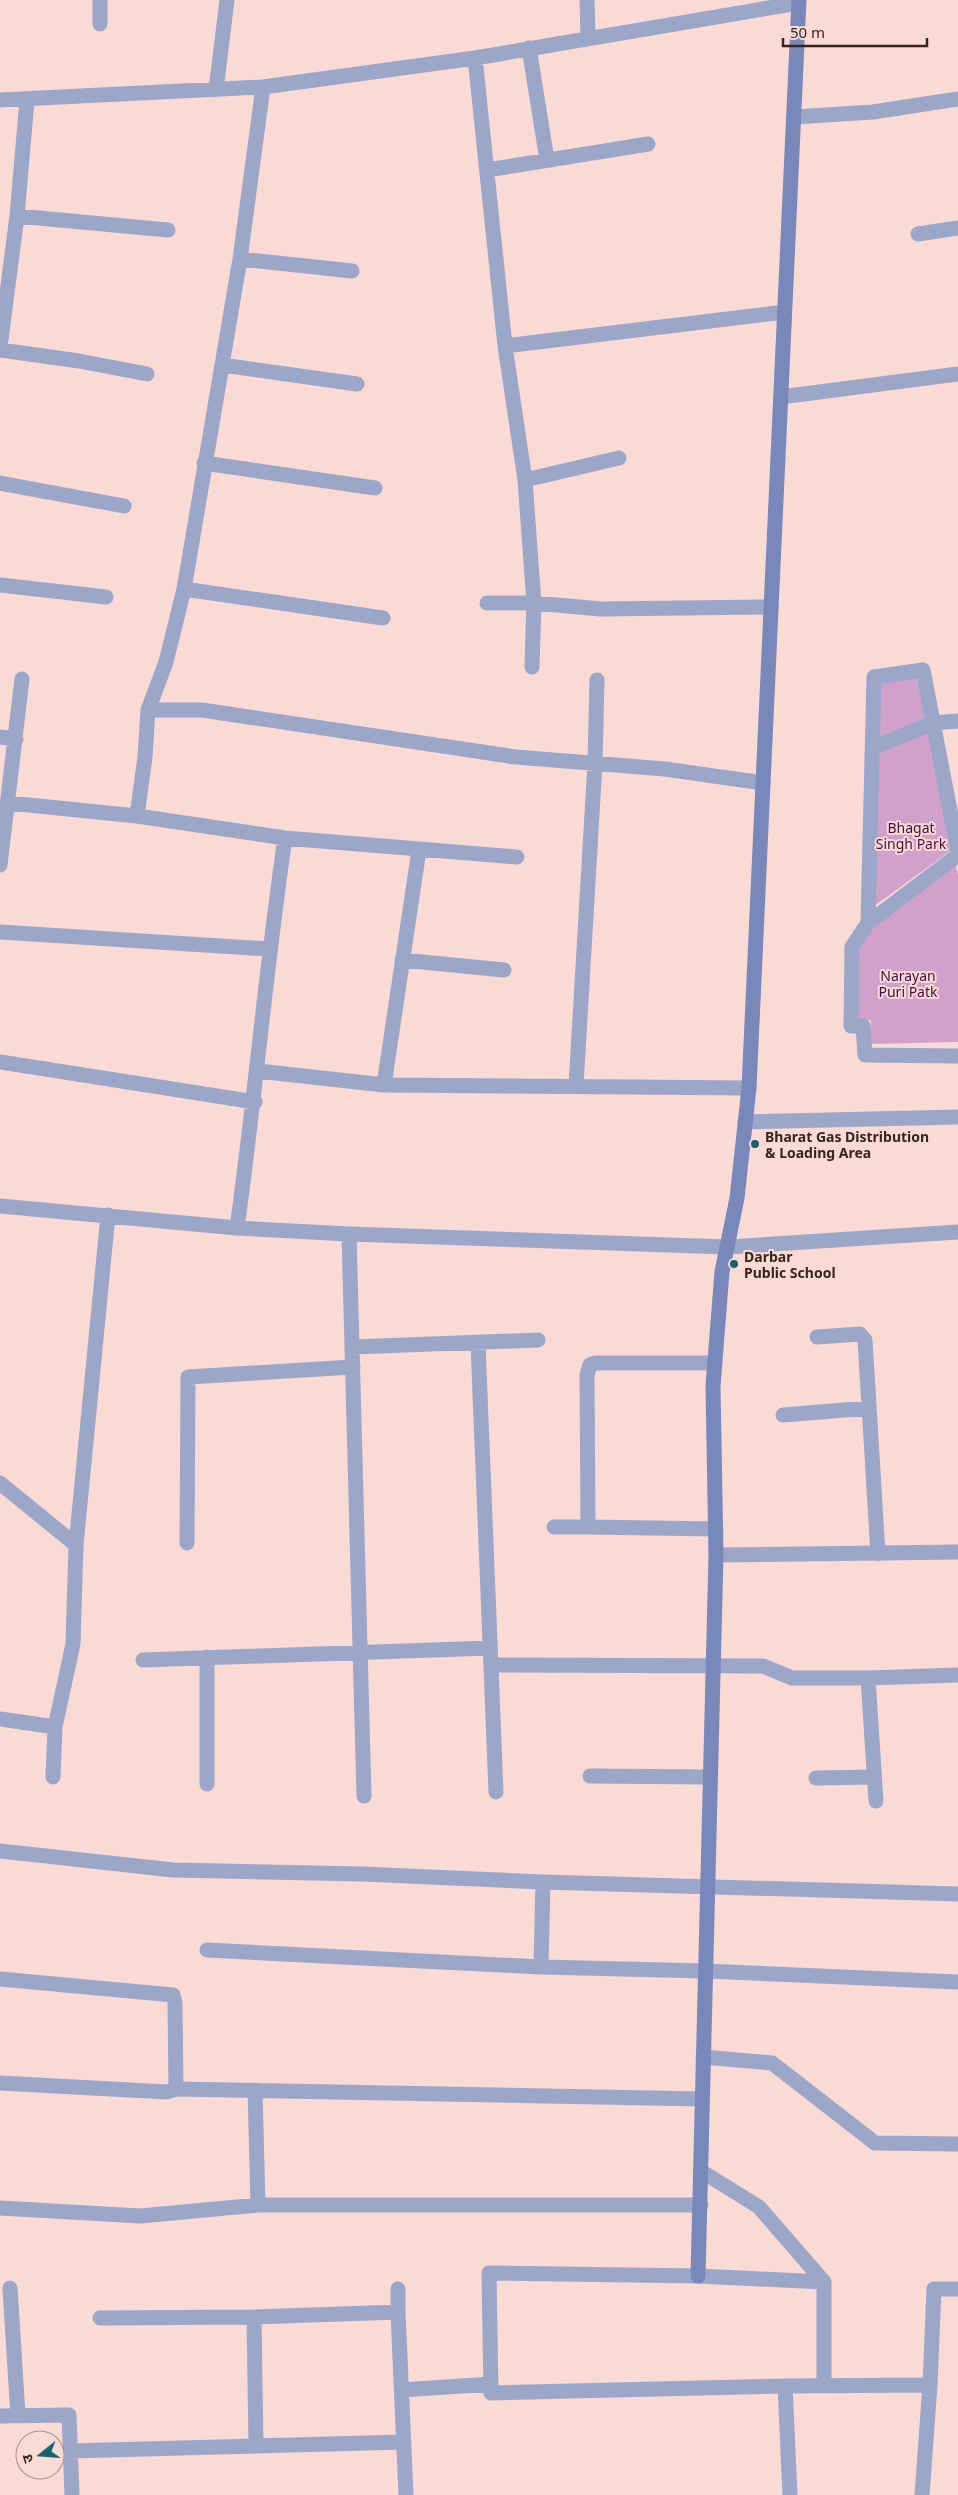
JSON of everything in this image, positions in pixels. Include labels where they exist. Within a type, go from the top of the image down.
[{"type":"street","points":[[100,0],[100,24]]},
{"type":"street","points":[[216,90],[227,0]]},
{"type":"street","points":[[587,0],[588,37]]},
{"type":"street","points":[[0,100],[263,87],[475,58],[799,2],[749,1088],[737,1198],[722,1272],[713,1386],[716,1555],[698,2276]]},
{"type":"street","points":[[529,48],[547,160]]},
{"type":"street","points":[[475,58],[505,346],[525,480],[534,603],[532,667]]},
{"type":"street","points":[[137,816],[145,757],[148,710],[166,662],[184,589],[240,259],[263,87]]},
{"type":"street","points":[[794,117],[873,112],[958,99]]},
{"type":"street","points":[[28,100],[0,348],[147,374]]},
{"type":"street","points":[[487,170],[648,144]]},
{"type":"street","points":[[16,216],[168,230]]},
{"type":"street","points":[[918,234],[958,228]]},
{"type":"street","points":[[240,259],[352,271]]},
{"type":"street","points":[[505,346],[784,312]]},
{"type":"street","points":[[222,365],[357,384]]},
{"type":"street","points":[[781,397],[958,374]]},
{"type":"street","points":[[525,480],[620,458]]},
{"type":"street","points":[[204,463],[374,488]]},
{"type":"street","points":[[0,483],[124,506]]},
{"type":"street","points":[[0,585],[106,597]]},
{"type":"street","points":[[184,589],[383,618]]},
{"type":"street","points":[[487,603],[534,603],[601,609],[771,607]]},
{"type":"street","points":[[868,923],[874,677],[923,670],[958,853],[868,923],[852,947],[851,1026],[863,1026],[865,1055],[958,1056]]},
{"type":"street","points":[[0,865],[9,803],[22,679]]},
{"type":"street","points":[[576,1086],[595,763],[596,680]]},
{"type":"street","points":[[148,710],[202,710],[516,757],[665,769],[763,783]]},
{"type":"street","points":[[873,748],[932,723],[958,721]]},
{"type":"street","points":[[0,737],[16,739]]},
{"type":"street","points":[[9,803],[137,816],[285,838],[517,857]]},
{"type":"street","points":[[237,1228],[255,1102],[269,949],[285,838]]},
{"type":"street","points":[[384,1085],[419,850]]},
{"type":"street","points":[[0,932],[269,949]]},
{"type":"street","points":[[402,960],[504,970]]},
{"type":"street","points":[[0,1062],[255,1102]]},
{"type":"street","points":[[258,1071],[384,1085],[749,1088]]},
{"type":"street","points":[[745,1122],[958,1117]]},
{"type":"street","points":[[0,1206],[237,1228],[349,1234],[728,1247],[958,1232]]},
{"type":"street","points":[[53,1776],[55,1727],[73,1644],[76,1545],[108,1215]]},
{"type":"street","points":[[349,1234],[364,1796]]},
{"type":"street","points":[[817,1336],[860,1334],[864,1336],[878,1554]]},
{"type":"street","points":[[353,1347],[478,1344],[538,1340]]},
{"type":"street","points":[[478,1344],[496,1792]]},
{"type":"street","points":[[588,1527],[587,1375],[590,1365],[595,1363],[715,1363]]},
{"type":"street","points":[[187,1543],[188,1377],[353,1367]]},
{"type":"street","points":[[783,1415],[869,1408]]},
{"type":"street","points":[[0,1483],[76,1545]]},
{"type":"street","points":[[554,1527],[716,1529]]},
{"type":"street","points":[[716,1555],[958,1552]]},
{"type":"street","points":[[143,1660],[490,1648]]},
{"type":"street","points":[[207,1657],[207,1784]]},
{"type":"street","points":[[491,1665],[713,1664],[763,1666],[792,1678],[958,1675]]},
{"type":"street","points":[[868,1678],[876,1801]]},
{"type":"street","points":[[0,1719],[55,1727]]},
{"type":"street","points":[[590,1776],[710,1776]]},
{"type":"street","points":[[816,1778],[874,1776]]},
{"type":"street","points":[[0,1851],[173,1870],[362,1874],[543,1882],[958,1894]]},
{"type":"street","points":[[541,1967],[543,1882]]},
{"type":"street","points":[[207,1950],[541,1967],[705,1971],[958,1982]]},
{"type":"street","points":[[0,1979],[173,1995],[175,2003],[176,2089]]},
{"type":"street","points":[[703,2057],[772,2063],[875,2143],[958,2144]]},
{"type":"street","points":[[0,2083],[167,2092],[176,2089],[255,2090],[702,2100]]},
{"type":"street","points":[[255,2090],[258,2205]]},
{"type":"street","points":[[701,2171],[759,2207],[824,2282],[824,2385]]},
{"type":"street","points":[[0,2208],[140,2216],[258,2205],[701,2205]]},
{"type":"street","points":[[824,2282],[698,2276],[489,2273],[491,2393],[930,2384]]},
{"type":"street","points":[[10,2288],[18,2416]]},
{"type":"street","points":[[922,2495],[930,2384],[934,2288],[958,2288]]},
{"type":"street","points":[[398,2289],[406,2495]]},
{"type":"street","points":[[100,2318],[254,2317],[398,2312]]},
{"type":"street","points":[[254,2317],[256,2446]]},
{"type":"street","points":[[402,2390],[491,2384]]},
{"type":"street","points":[[785,2386],[790,2495]]},
{"type":"street","points":[[0,2416],[69,2414],[72,2495]]},
{"type":"street","points":[[70,2451],[404,2442]]},
{"type":"green space","name":"Bhagat Singh Park","points":[[921,678],[950,851],[873,907],[880,682]]},
{"type":"green space","name":"Narayan Puri Patk","points":[[955,862],[958,875],[958,1042],[870,1044],[871,1020],[856,1019],[859,948],[873,927]]},
{"type":"place","name":"Bharat Gas Distribution & Loading Area","points":[[755,1144]]},
{"type":"place","name":"Darbar Public School","points":[[734,1264]]}]
